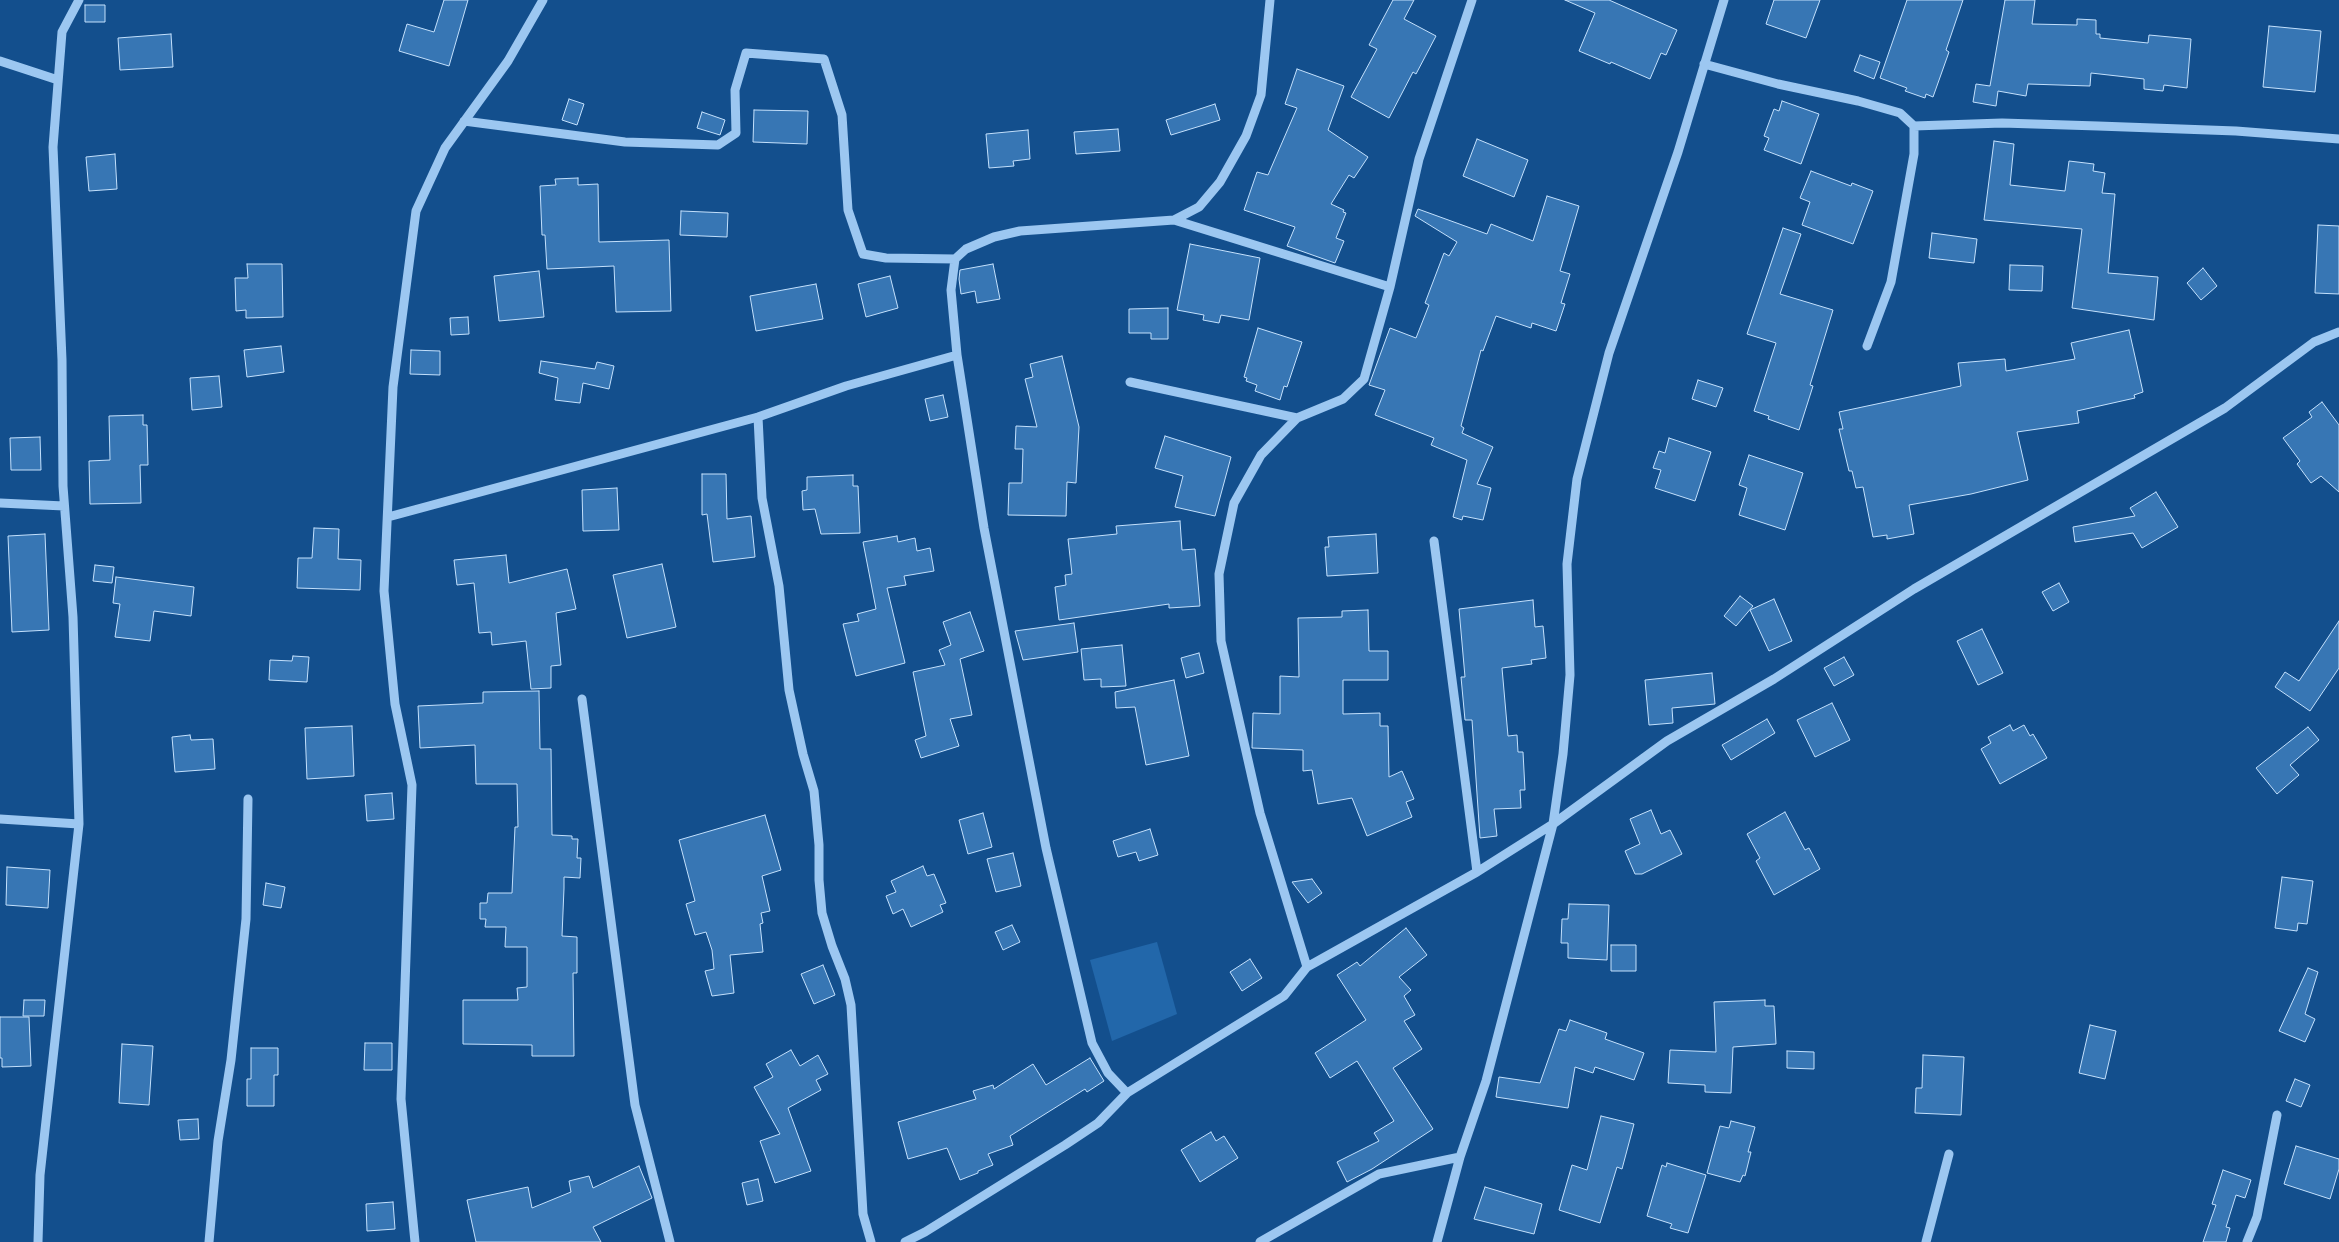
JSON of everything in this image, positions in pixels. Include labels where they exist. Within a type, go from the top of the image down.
[{"type":"street","points":[[38,1242],[40,1175],[79,824],[72,617],[64,506],[62,360],[53,147],[62,32],[79,0]]},
{"type":"street","points":[[415,1242],[401,1099],[412,785],[395,704],[384,591],[393,387],[416,211],[445,148],[508,61],[543,0]]},
{"type":"street","points":[[1174,220],[1198,206],[1220,182],[1246,136],[1261,95],[1270,0]]},
{"type":"street","points":[[1307,968],[1260,813],[1223,650],[1219,574],[1234,503],[1261,455],[1296,418],[1343,399],[1364,379],[1390,286],[1419,160],[1472,0]]},
{"type":"street","points":[[1437,1242],[1460,1157],[1486,1081],[1553,824],[1563,754],[1570,675],[1567,564],[1577,479],[1609,354],[1678,152],[1724,0]]},
{"type":"street","points":[[464,121],[625,142],[718,145],[736,133],[735,90],[746,53],[824,59],[842,115],[848,210],[863,254],[886,258],[954,259],[966,249],[994,237],[1020,231],[1174,220],[1390,286]]},
{"type":"street","points":[[0,61],[58,80]]},
{"type":"street","points":[[1704,64],[1778,84],[1858,100],[1900,113],[1914,126],[2002,124],[2079,126],[2236,131],[2339,139]]},
{"type":"street","points":[[1866,346],[1891,282],[1914,154],[1914,126]]},
{"type":"street","points":[[954,259],[950,290],[957,356],[984,528],[1046,848],[1074,974],[1092,1043],[1108,1073],[1127,1093]]},
{"type":"street","points":[[904,1242],[925,1232],[1098,1123],[1127,1093],[1284,996],[1307,968],[1477,872],[1553,824],[1668,741],[1774,679],[1922,584],[2225,408],[2314,342],[2339,332]]},
{"type":"street","points":[[388,517],[758,418],[846,386],[957,356]]},
{"type":"street","points":[[1130,382],[1296,418]]},
{"type":"street","points":[[758,418],[762,498],[779,586],[789,690],[803,754],[814,791],[819,845],[818,880],[822,913],[845,979],[851,1005],[862,1207],[870,1242]]},
{"type":"street","points":[[0,503],[64,506]]},
{"type":"street","points":[[1434,541],[1477,872]]},
{"type":"street","points":[[582,700],[635,1105],[670,1242]]},
{"type":"street","points":[[209,1242],[218,1141],[231,1060],[246,919],[248,799]]},
{"type":"street","points":[[0,819],[79,824]]},
{"type":"street","points":[[2247,1242],[2257,1217],[2277,1115]]},
{"type":"street","points":[[1926,1242],[1949,1154]]},
{"type":"street","points":[[1260,1242],[1379,1174],[1460,1157]]},
{"type":"shaded area","points":[[1157,942],[1177,1014],[1112,1041],[1090,960]]},
{"type":"building","points":[[444,0],[468,0],[449,66],[399,51],[407,24],[434,32]]},
{"type":"building","points":[[1393,0],[1414,0],[1404,19],[1436,36],[1416,74],[1413,72],[1389,118],[1351,97],[1377,49],[1369,45]]},
{"type":"building","points":[[1565,0],[1609,0],[1677,30],[1666,55],[1661,53],[1650,79],[1611,62],[1610,64],[1579,51],[1595,13]]},
{"type":"building","points":[[1774,0],[1820,0],[1806,38],[1766,24]]},
{"type":"building","points":[[1907,0],[1963,0],[1946,50],[1949,52],[1933,97],[1926,94],[1925,98],[1905,91],[1907,88],[1880,78]]},
{"type":"building","points":[[2005,0],[2035,0],[2032,24],[2077,25],[2077,19],[2096,20],[2096,34],[2100,34],[2100,38],[2148,43],[2149,35],[2191,39],[2187,88],[2164,85],[2163,91],[2144,89],[2144,79],[2091,73],[2090,86],[2028,84],[2026,96],[1998,91],[1996,106],[1973,102],[1976,84],[1990,86]]},
{"type":"building","points":[[85,5],[105,5],[105,22],[85,22]]},
{"type":"building","points":[[2269,26],[2321,31],[2315,92],[2263,87]]},
{"type":"building","points":[[171,34],[173,67],[120,70],[118,38]]},
{"type":"building","points":[[1860,55],[1880,62],[1874,79],[1854,71]]},
{"type":"building","points":[[1297,69],[1344,86],[1328,130],[1368,157],[1354,178],[1349,175],[1331,204],[1344,210],[1343,212],[1346,213],[1336,238],[1344,241],[1335,263],[1287,246],[1295,227],[1244,210],[1257,172],[1268,175],[1297,108],[1285,104]]},
{"type":"building","points":[[569,99],[584,104],[577,125],[562,120]]},
{"type":"building","points":[[1782,101],[1819,114],[1801,164],[1764,150],[1769,138],[1764,136],[1774,109],[1779,111]]},
{"type":"building","points":[[1215,104],[1220,120],[1171,135],[1166,120]]},
{"type":"building","points":[[754,110],[808,111],[807,144],[753,142]]},
{"type":"building","points":[[702,112],[725,120],[720,135],[697,128]]},
{"type":"building","points":[[1118,129],[1120,151],[1076,154],[1074,132]]},
{"type":"building","points":[[1028,130],[1030,159],[1013,161],[1014,166],[989,168],[986,134]]},
{"type":"building","points":[[1477,139],[1528,160],[1514,197],[1463,176]]},
{"type":"building","points":[[1994,141],[2014,144],[2010,185],[2065,191],[2069,161],[2094,164],[2093,171],[2105,173],[2102,193],[2115,194],[2108,273],[2158,277],[2154,320],[2072,308],[2082,229],[1984,220]]},
{"type":"building","points":[[115,154],[117,189],[89,191],[86,157]]},
{"type":"building","points":[[1811,171],[1851,186],[1852,183],[1873,191],[1853,244],[1802,225],[1810,202],[1800,198]]},
{"type":"building","points":[[578,178],[578,185],[598,184],[599,242],[669,240],[671,311],[616,312],[614,266],[547,269],[545,235],[542,235],[540,186],[556,185],[555,179]]},
{"type":"building","points":[[1547,196],[1579,206],[1560,271],[1570,274],[1561,303],[1565,304],[1556,331],[1532,323],[1531,328],[1496,316],[1483,351],[1481,350],[1461,426],[1464,428],[1462,433],[1493,447],[1477,484],[1491,488],[1483,520],[1463,516],[1462,520],[1453,517],[1467,460],[1431,445],[1434,438],[1375,415],[1385,390],[1369,385],[1390,328],[1416,338],[1429,305],[1425,303],[1444,253],[1449,256],[1457,242],[1415,216],[1418,209],[1487,234],[1491,224],[1533,241]]},
{"type":"building","points":[[681,211],[728,213],[727,237],[680,235]]},
{"type":"building","points":[[2318,225],[2339,226],[2339,294],[2315,293]]},
{"type":"building","points":[[1783,228],[1801,234],[1780,294],[1833,310],[1810,385],[1813,386],[1799,430],[1768,419],[1769,416],[1754,411],[1776,343],[1747,334]]},
{"type":"building","points":[[1932,233],[1977,239],[1974,263],[1929,258]]},
{"type":"building","points":[[1190,244],[1260,258],[1249,320],[1221,315],[1219,323],[1203,320],[1204,315],[1177,310]]},
{"type":"building","points":[[247,264],[282,264],[283,317],[246,318],[246,310],[236,311],[235,278],[248,278]]},
{"type":"building","points":[[993,264],[1000,299],[977,303],[975,291],[961,294],[960,270]]},
{"type":"building","points":[[2010,265],[2043,266],[2042,291],[2009,290]]},
{"type":"building","points":[[2203,268],[2217,286],[2201,300],[2187,283]]},
{"type":"building","points":[[539,271],[544,317],[499,321],[494,276]]},
{"type":"building","points":[[890,276],[898,308],[866,317],[858,284]]},
{"type":"building","points":[[816,284],[823,319],[756,331],[750,296]]},
{"type":"building","points":[[1168,308],[1168,339],[1151,339],[1151,333],[1129,333],[1129,309]]},
{"type":"building","points":[[468,317],[469,334],[451,335],[450,318]]},
{"type":"building","points":[[1258,328],[1302,342],[1287,387],[1284,386],[1280,400],[1255,391],[1257,385],[1246,381],[1247,378],[1244,377]]},
{"type":"building","points":[[2129,330],[2143,392],[2134,395],[2135,398],[2077,411],[2079,423],[2017,432],[2028,480],[1971,494],[1909,505],[1914,534],[1887,539],[1887,535],[1873,537],[1863,487],[1856,488],[1852,471],[1849,471],[1839,429],[1843,429],[1839,412],[1961,386],[1958,363],[2005,359],[2006,371],[2075,359],[2071,343]]},
{"type":"building","points":[[281,346],[284,372],[247,377],[244,350]]},
{"type":"building","points":[[411,350],[440,351],[440,375],[410,374]]},
{"type":"building","points":[[1062,356],[1079,427],[1076,483],[1067,482],[1066,516],[1008,515],[1009,483],[1022,483],[1023,449],[1015,449],[1016,426],[1037,427],[1025,379],[1033,377],[1030,364]]},
{"type":"building","points":[[541,361],[595,369],[597,362],[614,366],[609,389],[583,383],[580,403],[555,400],[558,378],[539,373]]},
{"type":"building","points":[[219,376],[222,407],[192,410],[190,378]]},
{"type":"building","points":[[1698,380],[1723,388],[1716,407],[1692,399]]},
{"type":"building","points":[[943,395],[948,417],[930,421],[925,399]]},
{"type":"building","points":[[2322,402],[2339,425],[2339,492],[2321,476],[2311,483],[2297,464],[2300,461],[2283,438],[2312,417],[2309,412]]},
{"type":"building","points":[[143,415],[143,425],[147,425],[148,465],[140,465],[141,503],[90,504],[89,461],[110,460],[109,416]]},
{"type":"building","points":[[1165,436],[1231,457],[1215,516],[1175,507],[1183,476],[1155,468]]},
{"type":"building","points":[[40,437],[41,470],[11,470],[10,438]]},
{"type":"building","points":[[1669,438],[1711,452],[1695,501],[1655,488],[1661,470],[1653,468],[1659,451],[1665,453]]},
{"type":"building","points":[[1749,455],[1803,473],[1785,530],[1739,515],[1747,488],[1739,485]]},
{"type":"building","points":[[702,474],[726,474],[727,519],[751,516],[755,557],[713,562],[707,514],[702,515]]},
{"type":"building","points":[[853,475],[853,486],[858,486],[860,533],[821,534],[815,509],[803,510],[802,491],[807,490],[807,477]]},
{"type":"building","points":[[617,488],[619,530],[583,531],[582,490]]},
{"type":"building","points":[[2156,492],[2178,527],[2142,548],[2133,533],[2075,542],[2073,527],[2135,516],[2130,508]]},
{"type":"building","points":[[1180,521],[1182,550],[1195,549],[1200,606],[1169,608],[1169,604],[1059,620],[1055,587],[1066,585],[1065,575],[1072,574],[1068,539],[1117,534],[1116,526]]},
{"type":"building","points":[[314,528],[339,529],[338,559],[361,560],[360,590],[297,588],[298,558],[312,558]]},
{"type":"building","points":[[45,534],[49,630],[12,632],[8,536]]},
{"type":"building","points":[[1376,534],[1378,573],[1327,576],[1325,547],[1329,547],[1328,537]]},
{"type":"building","points":[[897,536],[898,542],[915,538],[917,551],[930,548],[934,571],[904,576],[906,585],[887,588],[905,663],[856,676],[843,624],[859,621],[857,614],[876,609],[863,542]]},
{"type":"building","points":[[506,555],[509,583],[567,569],[576,609],[556,613],[561,665],[551,666],[551,688],[531,689],[526,641],[492,645],[491,632],[479,633],[474,583],[457,585],[454,560]]},
{"type":"building","points":[[662,564],[676,627],[627,638],[613,575]]},
{"type":"building","points":[[95,565],[114,567],[112,583],[93,581]]},
{"type":"building","points":[[116,577],[194,587],[191,616],[154,611],[150,641],[115,637],[120,604],[113,603]]},
{"type":"building","points":[[2059,583],[2069,602],[2053,611],[2042,592]]},
{"type":"building","points":[[1740,596],[1753,606],[1736,626],[1724,616]]},
{"type":"building","points":[[1774,599],[1792,641],[1769,651],[1750,610]]},
{"type":"building","points":[[1533,600],[1535,627],[1543,626],[1546,658],[1531,660],[1532,664],[1502,668],[1508,736],[1517,735],[1518,752],[1523,752],[1525,790],[1520,790],[1521,808],[1494,809],[1497,836],[1480,838],[1472,720],[1465,720],[1461,677],[1465,677],[1459,609]]},
{"type":"building","points":[[1368,610],[1369,651],[1388,651],[1388,680],[1343,680],[1343,714],[1380,713],[1380,726],[1388,726],[1389,777],[1402,771],[1414,799],[1406,802],[1412,817],[1367,836],[1352,798],[1318,804],[1312,770],[1303,771],[1303,750],[1252,748],[1253,713],[1280,714],[1280,676],[1299,677],[1298,618],[1342,617],[1342,611]]},
{"type":"building","points":[[970,612],[984,651],[960,659],[972,715],[950,719],[959,746],[921,758],[915,740],[926,736],[913,672],[945,665],[939,650],[951,645],[943,622]]},
{"type":"building","points":[[2339,621],[2339,668],[2310,711],[2275,687],[2285,672],[2299,681]]},
{"type":"building","points":[[1074,623],[1078,652],[1023,660],[1015,631]]},
{"type":"building","points":[[1982,629],[2003,673],[1978,685],[1957,641]]},
{"type":"building","points":[[1122,645],[1126,686],[1101,687],[1101,679],[1084,680],[1081,649]]},
{"type":"building","points":[[1199,653],[1204,673],[1186,678],[1181,658]]},
{"type":"building","points":[[293,656],[309,657],[307,682],[269,680],[270,660],[292,661]]},
{"type":"building","points":[[1844,657],[1854,675],[1834,686],[1824,668]]},
{"type":"building","points":[[1712,673],[1715,704],[1672,708],[1673,723],[1649,725],[1645,680]]},
{"type":"building","points":[[1174,680],[1189,756],[1146,765],[1135,707],[1116,708],[1115,692]]},
{"type":"building","points":[[539,691],[540,749],[551,749],[552,835],[572,836],[572,839],[578,839],[577,858],[581,858],[580,878],[564,877],[562,936],[577,937],[577,973],[573,973],[574,1056],[532,1056],[532,1045],[463,1044],[463,1000],[518,1000],[517,988],[527,987],[527,947],[505,947],[506,927],[485,927],[486,919],[480,919],[480,903],[487,903],[488,893],[512,893],[515,827],[518,827],[517,784],[476,784],[475,745],[420,748],[418,706],[483,703],[483,692]]},
{"type":"building","points":[[1832,703],[1850,740],[1815,757],[1797,720]]},
{"type":"building","points":[[1767,719],[1775,733],[1731,760],[1722,745]]},
{"type":"building","points":[[2010,725],[2013,731],[2024,725],[2030,736],[2033,734],[2047,758],[2000,784],[1981,749],[1991,743],[1988,737]]},
{"type":"building","points":[[352,726],[354,776],[307,779],[305,728]]},
{"type":"building","points":[[2308,727],[2319,740],[2290,765],[2299,775],[2277,794],[2256,768]]},
{"type":"building","points":[[190,735],[191,740],[213,739],[215,769],[175,772],[172,737]]},
{"type":"building","points":[[392,793],[394,819],[367,821],[365,795]]},
{"type":"building","points":[[1651,810],[1661,834],[1670,830],[1682,854],[1642,874],[1635,874],[1625,851],[1640,844],[1630,819]]},
{"type":"building","points":[[1785,812],[1805,850],[1809,848],[1820,869],[1774,895],[1756,861],[1760,858],[1747,834]]},
{"type":"building","points":[[983,813],[992,847],[968,854],[959,820]]},
{"type":"building","points":[[765,815],[781,870],[762,876],[770,911],[761,913],[763,923],[760,924],[763,952],[730,955],[734,993],[712,996],[705,971],[714,969],[712,950],[706,932],[695,935],[686,904],[695,901],[679,840]]},
{"type":"building","points":[[1150,829],[1158,855],[1139,861],[1136,852],[1118,857],[1113,841]]},
{"type":"building","points":[[1013,853],[1021,886],[996,892],[987,859]]},
{"type":"building","points":[[923,866],[927,876],[934,874],[946,903],[940,905],[943,912],[911,927],[903,909],[893,914],[886,896],[896,892],[891,881]]},
{"type":"building","points":[[7,867],[50,870],[48,908],[6,905]]},
{"type":"building","points":[[2282,877],[2313,881],[2307,924],[2298,923],[2297,931],[2275,928]]},
{"type":"building","points":[[1312,879],[1322,893],[1308,903],[1292,882]]},
{"type":"building","points":[[266,883],[285,887],[281,908],[263,905]]},
{"type":"building","points":[[1569,904],[1609,905],[1607,960],[1568,958],[1568,943],[1561,943],[1562,919],[1568,919]]},
{"type":"building","points":[[1012,925],[1020,942],[1003,950],[995,932]]},
{"type":"building","points":[[1406,928],[1427,955],[1399,977],[1411,990],[1404,996],[1415,1015],[1404,1021],[1422,1049],[1393,1068],[1433,1129],[1372,1169],[1347,1182],[1337,1162],[1379,1141],[1374,1133],[1394,1121],[1357,1061],[1330,1078],[1315,1053],[1366,1020],[1337,975],[1357,962],[1360,966]]},
{"type":"building","points":[[1611,945],[1636,945],[1636,971],[1611,971]]},
{"type":"building","points":[[1250,959],[1262,978],[1242,991],[1230,972]]},
{"type":"building","points":[[823,965],[835,995],[814,1004],[801,974]]},
{"type":"building","points":[[2308,968],[2318,972],[2305,1014],[2315,1019],[2305,1042],[2279,1031]]},
{"type":"building","points":[[24,1000],[45,1000],[44,1016],[23,1016]]},
{"type":"building","points":[[1765,1000],[1765,1006],[1774,1006],[1776,1044],[1733,1047],[1731,1093],[1705,1092],[1705,1085],[1668,1083],[1670,1050],[1716,1052],[1714,1002]]},
{"type":"building","points":[[0,1017],[29,1017],[31,1066],[2,1067],[2,1058],[0,1058]]},
{"type":"building","points":[[1570,1020],[1607,1033],[1605,1039],[1644,1053],[1634,1080],[1595,1067],[1593,1073],[1575,1067],[1568,1108],[1496,1097],[1499,1077],[1540,1083],[1559,1029],[1566,1031]]},
{"type":"building","points":[[2090,1025],[2116,1031],[2105,1079],[2079,1073]]},
{"type":"building","points":[[365,1043],[392,1043],[392,1070],[364,1070]]},
{"type":"building","points":[[122,1044],[153,1046],[149,1105],[119,1103]]},
{"type":"building","points":[[251,1048],[278,1048],[278,1075],[274,1075],[274,1106],[247,1106],[247,1079],[251,1079]]},
{"type":"building","points":[[791,1050],[800,1066],[818,1055],[828,1074],[816,1080],[821,1090],[788,1108],[811,1171],[775,1183],[760,1141],[780,1134],[754,1087],[773,1077],[766,1064]]},
{"type":"building","points":[[1787,1051],[1814,1052],[1814,1069],[1787,1068]]},
{"type":"building","points":[[1923,1055],[1964,1057],[1961,1115],[1915,1113],[1916,1088],[1922,1088]]},
{"type":"building","points":[[1090,1058],[1104,1081],[1087,1092],[1085,1089],[1010,1136],[1013,1145],[988,1154],[993,1165],[960,1180],[947,1148],[908,1159],[898,1122],[976,1099],[973,1091],[993,1085],[994,1089],[1033,1064],[1046,1085]]},
{"type":"building","points":[[2295,1079],[2310,1085],[2301,1107],[2286,1101]]},
{"type":"building","points":[[1601,1116],[1634,1124],[1622,1169],[1617,1167],[1600,1223],[1559,1210],[1572,1165],[1587,1170]]},
{"type":"building","points":[[198,1119],[199,1139],[180,1140],[178,1120]]},
{"type":"building","points":[[1731,1121],[1755,1127],[1748,1152],[1751,1152],[1745,1176],[1743,1175],[1740,1182],[1707,1173],[1720,1126],[1729,1128]]},
{"type":"building","points":[[1211,1132],[1216,1141],[1224,1136],[1238,1158],[1200,1182],[1181,1150]]},
{"type":"building","points":[[2296,1146],[2339,1159],[2339,1169],[2330,1199],[2284,1184]]},
{"type":"building","points":[[1667,1163],[1706,1175],[1688,1233],[1670,1228],[1672,1224],[1647,1216],[1662,1165],[1666,1167]]},
{"type":"building","points":[[639,1166],[652,1198],[593,1227],[601,1242],[476,1242],[467,1200],[528,1187],[532,1208],[571,1192],[569,1181],[589,1176],[593,1188]]},
{"type":"building","points":[[2223,1170],[2251,1180],[2245,1198],[2236,1195],[2226,1227],[2230,1228],[2226,1242],[2203,1242],[2216,1205],[2212,1204]]},
{"type":"building","points":[[758,1179],[763,1201],[747,1205],[742,1183]]},
{"type":"building","points":[[1485,1187],[1542,1204],[1534,1234],[1474,1219]]},
{"type":"building","points":[[393,1202],[395,1229],[367,1231],[366,1204]]}]
